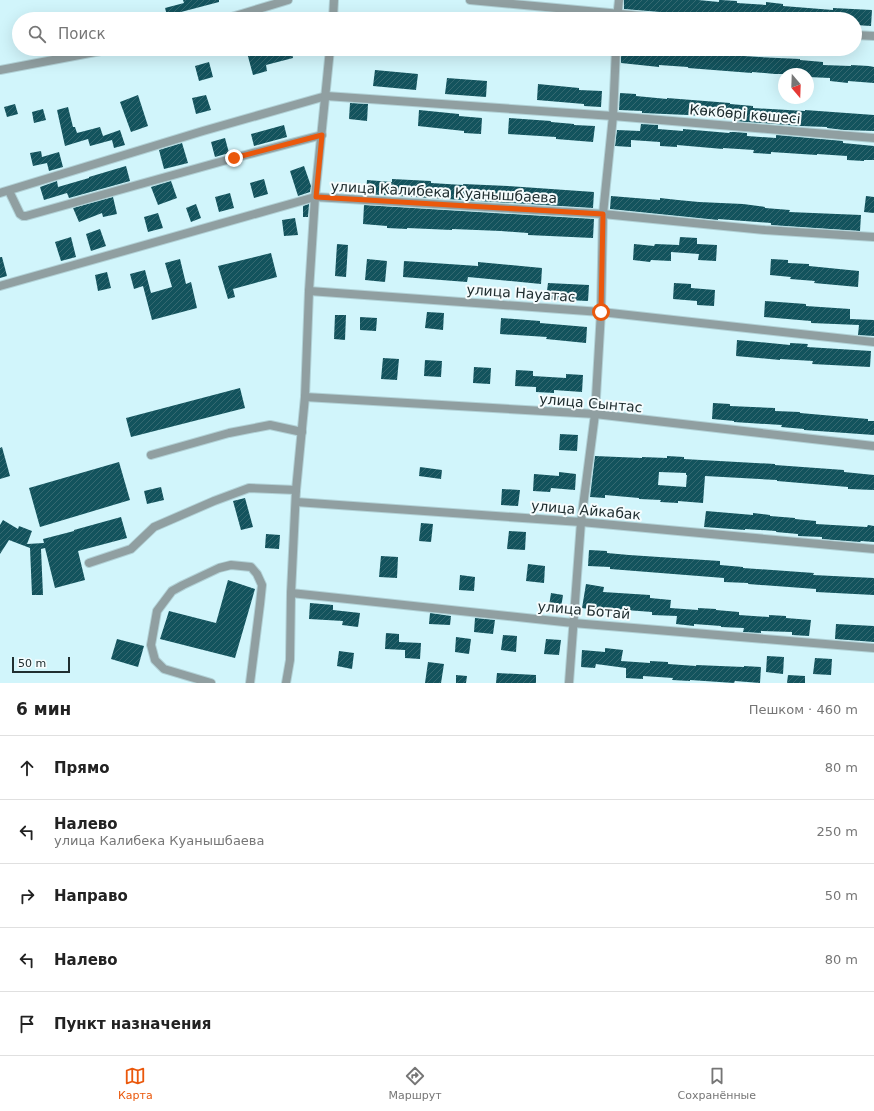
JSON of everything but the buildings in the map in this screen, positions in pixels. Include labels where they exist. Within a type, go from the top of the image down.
[{"type":"street","points":[[248,12],[288,0]]},
{"type":"street","points":[[333,12],[334,0]]},
{"type":"street","points":[[470,0],[580,12]]},
{"type":"street","points":[[618,12],[619,0]]},
{"type":"street","points":[[862,35],[874,36]]},
{"type":"street","points":[[0,70],[74,56]]},
{"type":"street","points":[[286,683],[290,660],[291,593],[296,490],[305,397],[309,291],[329,56]]},
{"type":"street","points":[[569,683],[581,522],[595,414],[601,312],[603,214],[613,116],[616,56]]},
{"type":"street","name":"Көкбөрі көшесі","points":[[0,193],[204,131],[326,96],[613,116],[874,138]]},
{"type":"street","points":[[9,191],[20,214],[22,216],[26,216],[322,135]]},
{"type":"street","name":"улица Калибека Куанышбаева","points":[[0,286],[316,197],[603,214],[765,230],[874,237]]},
{"type":"street","name":"улица Науатас","points":[[309,291],[601,312],[874,342]]},
{"type":"street","name":"улица Сынтас","points":[[305,397],[595,414],[874,446]]},
{"type":"street","points":[[151,455],[229,433],[270,425],[302,432]]},
{"type":"street","points":[[89,563],[131,549],[154,527],[214,501],[249,488],[296,490]]},
{"type":"street","name":"улица Айкабак","points":[[296,502],[581,522],[874,548]]},
{"type":"street","points":[[211,683],[164,670],[155,660],[151,645],[157,611],[172,591],[219,568],[231,565],[251,567],[257,574],[262,585],[250,683]]},
{"type":"street","name":"улица Ботай","points":[[291,593],[573,623],[874,648]]},
{"type":"route","points":[[234,158],[322,135],[316,197],[603,214],[601,312]]}]
